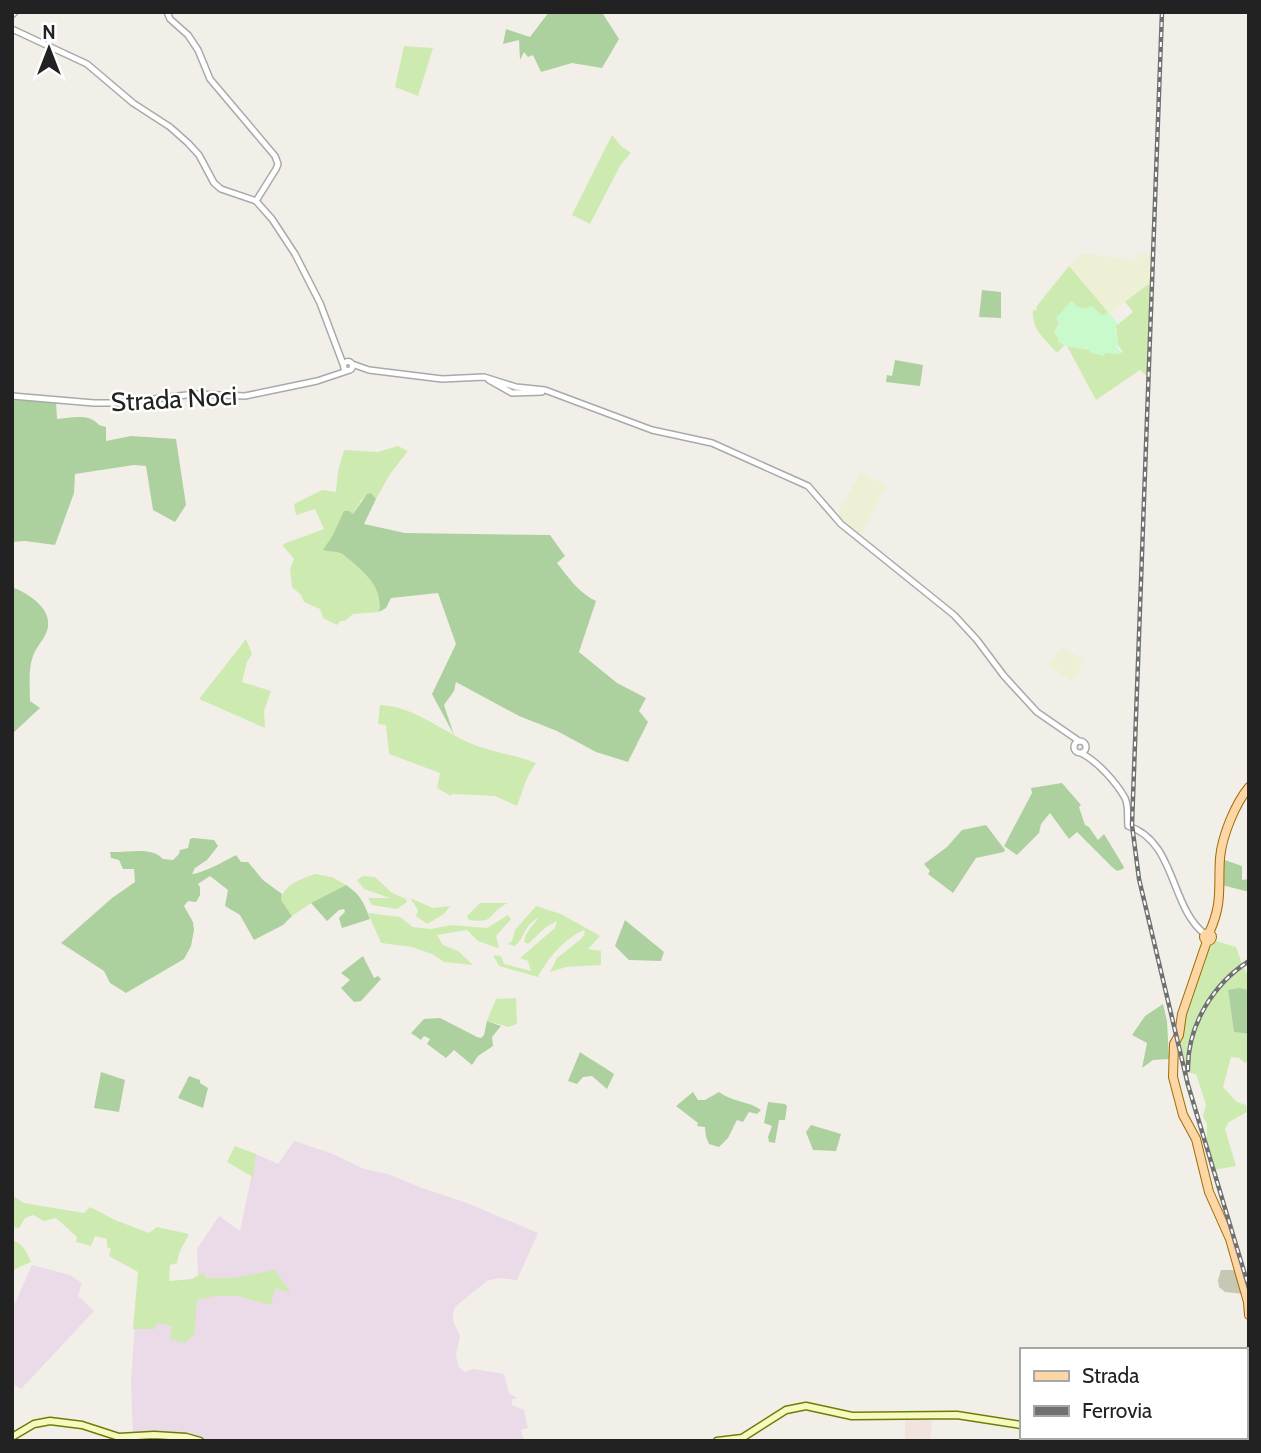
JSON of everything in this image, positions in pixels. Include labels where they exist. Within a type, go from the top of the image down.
[{"type":"main road","points":[[1249,787],[1240,802],[1222,849],[1218,914],[1207,936],[1182,1014],[1179,1035],[1174,1044],[1173,1077],[1183,1115],[1195,1135],[1209,1192],[1230,1239],[1248,1302],[1249,1315]]},
{"type":"main road","points":[[717,1441],[742,1438],[786,1410],[806,1406],[852,1416],[957,1415],[1020,1425]]},
{"type":"main road","points":[[12,1437],[34,1424],[50,1421],[82,1425],[119,1437],[154,1435],[186,1437],[200,1441]]},
{"type":"street","points":[[167,12],[170,19],[188,35],[198,50],[210,79],[275,156],[278,164],[276,169],[256,201]]},
{"type":"street","points":[[12,29],[87,64],[133,103],[170,127],[188,143],[199,155],[214,183],[221,189],[256,201],[272,219],[295,254],[320,303],[341,364],[335,375]]},
{"type":"street","points":[[338,351],[347,366]]},
{"type":"street","name":"Strada Noci","points":[[12,396],[94,403],[130,402],[195,394],[245,396],[335,375],[347,366],[442,379],[481,376],[516,387],[545,390],[652,430],[712,443],[808,486],[841,524],[954,615],[1037,712],[1070,736],[1111,778],[1125,798],[1128,826],[1143,833],[1163,856],[1181,900],[1196,925],[1207,936]]},
{"type":"shaded area","points":[[1082,253],[1134,260],[1140,253],[1151,255],[1150,285],[1109,313],[1069,266]]},
{"type":"shaded area","points":[[861,472],[887,485],[860,538],[839,518],[839,510]]},
{"type":"shaded area","points":[[1061,647],[1085,660],[1072,681],[1048,666]]},
{"type":"shaded area","points":[[294,1141],[333,1154],[364,1169],[388,1174],[467,1203],[538,1233],[517,1280],[498,1278],[487,1281],[455,1307],[453,1315],[460,1336],[456,1354],[458,1366],[465,1372],[473,1369],[504,1374],[509,1393],[516,1397],[512,1399],[512,1405],[524,1410],[528,1428],[521,1430],[524,1441],[200,1441],[185,1437],[133,1437],[131,1382],[136,1308],[198,1279],[197,1249],[219,1216],[240,1231],[256,1154],[278,1164]]},
{"type":"shaded area","points":[[32,1265],[70,1275],[82,1283],[78,1296],[94,1311],[21,1389],[12,1383],[12,1310]]},
{"type":"shaded area","points":[[1221,1270],[1238,1270],[1244,1294],[1225,1292],[1219,1287]]},
{"type":"shaded area","points":[[933,1418],[930,1441],[905,1441],[905,1419]]},
{"type":"green space","points":[[549,12],[603,14],[619,39],[602,68],[572,63],[541,72],[533,55],[528,57],[524,52],[520,60],[519,40],[503,44],[506,29],[530,37]]},
{"type":"green space","points":[[404,46],[433,48],[418,96],[395,87]]},
{"type":"green space","points":[[612,135],[631,153],[621,164],[590,224],[572,215]]},
{"type":"green space","points":[[1069,266],[1108,312],[1102,316],[1077,307],[1072,301],[1054,333],[1059,338],[1058,342],[1065,345],[1056,352],[1036,328],[1033,309],[1037,309]]},
{"type":"green space","points":[[1150,285],[1147,376],[1140,370],[1096,400],[1067,346],[1116,354],[1123,352],[1118,345],[1116,326],[1133,312],[1125,302]]},
{"type":"green space","points":[[982,290],[1001,292],[1001,318],[979,317]]},
{"type":"green space","points":[[1071,301],[1080,309],[1093,306],[1102,316],[1108,312],[1118,324],[1115,329],[1119,347],[1114,345],[1122,353],[1106,352],[1104,356],[1058,342],[1059,338],[1054,333],[1060,325],[1056,318]]},
{"type":"green space","points":[[895,360],[923,365],[920,386],[886,382],[887,375],[892,376]]},
{"type":"green space","points":[[12,398],[56,401],[57,419],[79,417],[95,421],[106,427],[106,441],[131,436],[176,439],[186,505],[175,522],[153,510],[146,466],[134,465],[75,474],[74,493],[55,545],[12,542]]},
{"type":"green space","points":[[398,446],[408,451],[390,474],[376,499],[371,493],[362,499],[324,549],[341,554],[367,576],[376,589],[380,603],[379,612],[353,614],[337,625],[323,618],[320,609],[304,602],[292,587],[290,569],[294,559],[283,544],[324,529],[315,509],[296,515],[294,504],[322,490],[336,492],[344,450],[378,452]]},
{"type":"green space","points":[[371,493],[376,499],[364,524],[405,533],[550,535],[565,556],[557,563],[579,589],[596,601],[579,652],[617,683],[646,698],[639,711],[648,722],[628,762],[596,752],[557,731],[519,716],[456,682],[454,691],[444,705],[454,735],[432,694],[456,644],[438,593],[391,598],[386,608],[379,612],[380,603],[376,589],[367,576],[343,554],[323,550],[344,511],[353,514],[367,494]]},
{"type":"green space","points":[[12,587],[38,603],[47,616],[48,623],[46,634],[31,661],[30,701],[40,708],[12,734]]},
{"type":"green space","points":[[246,639],[252,654],[242,682],[271,691],[264,711],[265,728],[199,699]]},
{"type":"green space","points":[[380,705],[416,714],[472,744],[536,763],[527,778],[517,806],[495,796],[451,796],[437,788],[440,773],[389,754],[386,725],[378,724]]},
{"type":"green space","points":[[1062,783],[1081,805],[1079,807],[1085,825],[1098,840],[1104,834],[1123,869],[1117,871],[1112,867],[1077,832],[1069,839],[1050,813],[1041,824],[1039,833],[1017,855],[1004,846],[1032,793],[1031,788]]},
{"type":"green space","points":[[986,825],[1004,852],[976,858],[953,893],[928,874],[930,871],[924,864],[947,847],[962,830]]},
{"type":"green space","points":[[190,839],[214,840],[218,846],[192,874],[236,855],[241,862],[248,862],[263,880],[282,894],[281,900],[292,916],[283,925],[254,940],[240,915],[225,906],[228,890],[210,876],[198,884],[200,895],[196,902],[188,901],[184,906],[193,922],[194,930],[191,946],[184,959],[126,993],[110,983],[104,971],[61,943],[112,898],[135,882],[134,869],[123,869],[119,860],[111,858],[110,852],[145,851],[163,859],[173,860],[180,850],[188,848]]},
{"type":"green space","points":[[1222,859],[1242,866],[1242,880],[1249,879],[1249,892],[1222,885]]},
{"type":"green space","points":[[315,874],[332,877],[346,885],[292,916],[281,900],[283,894],[294,883]]},
{"type":"green space","points":[[363,876],[375,877],[392,893],[407,902],[397,909],[372,905],[368,898],[390,898],[364,889],[357,880]]},
{"type":"green space","points":[[346,885],[361,900],[370,919],[342,928],[339,918],[345,912],[344,909],[327,921],[311,903]]},
{"type":"green space","points":[[410,898],[433,908],[450,906],[444,914],[427,924],[416,916],[418,910]]},
{"type":"green space","points":[[480,903],[508,903],[488,919],[469,920],[467,916]]},
{"type":"green space","points":[[536,906],[561,914],[600,936],[588,949],[601,951],[601,965],[566,967],[550,972],[557,958],[581,939],[584,930],[557,950],[538,977],[499,966],[493,955],[501,956],[504,964],[531,971],[528,961],[520,958],[555,928],[557,921],[546,927],[528,944],[524,942],[526,934],[539,917],[529,925],[515,946],[508,944],[512,941],[515,930]]},
{"type":"green space","points":[[368,913],[400,917],[413,927],[431,929],[451,925],[487,928],[508,915],[511,919],[496,936],[498,948],[478,941],[467,930],[437,935],[443,945],[458,951],[473,965],[444,962],[432,954],[412,947],[381,943]]},
{"type":"green space","points":[[625,920],[664,952],[661,961],[629,960],[615,946]]},
{"type":"green space","points":[[1216,941],[1236,947],[1242,964],[1222,984],[1210,998],[1197,1023],[1217,990],[1243,966],[1249,977],[1249,990],[1228,990],[1234,1032],[1249,1034],[1249,1061],[1245,1063],[1239,1058],[1231,1057],[1223,1087],[1237,1102],[1246,1105],[1247,1112],[1229,1122],[1225,1129],[1236,1166],[1214,1170],[1207,1148],[1207,1125],[1203,1116],[1206,1105],[1196,1074],[1189,1073],[1196,1027],[1189,1047],[1188,1081],[1179,1043],[1180,1029],[1193,986],[1205,957]]},
{"type":"green space","points":[[363,956],[374,978],[378,976],[381,979],[361,1001],[354,1002],[341,988],[350,980],[341,973]]},
{"type":"green space","points":[[1228,990],[1249,990],[1249,1034],[1234,1032]]},
{"type":"green space","points":[[516,998],[517,1024],[509,1027],[487,1021],[496,999]]},
{"type":"green space","points":[[1163,1004],[1167,1021],[1169,1059],[1153,1060],[1142,1068],[1147,1043],[1132,1035],[1145,1016]]},
{"type":"green space","points":[[440,1018],[481,1038],[487,1021],[501,1026],[492,1037],[493,1046],[478,1056],[472,1065],[454,1050],[446,1058],[427,1044],[430,1039],[424,1036],[421,1040],[411,1033],[424,1019]]},
{"type":"green space","points":[[580,1052],[614,1074],[607,1089],[592,1076],[583,1077],[577,1084],[568,1081]]},
{"type":"green space","points":[[101,1072],[125,1080],[119,1112],[94,1108]]},
{"type":"green space","points":[[189,1076],[200,1080],[200,1083],[208,1088],[203,1108],[178,1098]]},
{"type":"green space","points":[[693,1092],[698,1100],[705,1100],[719,1092],[761,1110],[757,1114],[749,1112],[743,1122],[737,1120],[728,1138],[719,1147],[709,1144],[705,1127],[697,1126],[698,1123],[676,1106]]},
{"type":"green space","points":[[768,1102],[787,1106],[785,1120],[779,1120],[775,1143],[769,1142],[768,1137],[772,1126],[764,1123]]},
{"type":"green space","points":[[811,1125],[841,1134],[836,1151],[813,1150],[806,1132]]},
{"type":"green space","points":[[235,1146],[256,1154],[253,1177],[227,1162]]},
{"type":"green space","points":[[12,1195],[24,1203],[84,1213],[90,1207],[149,1233],[157,1227],[189,1234],[177,1263],[170,1265],[169,1281],[192,1279],[204,1272],[206,1278],[233,1278],[275,1270],[291,1293],[275,1288],[271,1305],[238,1296],[215,1296],[197,1300],[194,1336],[186,1343],[170,1339],[172,1326],[157,1323],[155,1329],[133,1329],[138,1272],[109,1256],[111,1249],[107,1247],[107,1239],[95,1236],[91,1246],[76,1242],[77,1237],[56,1218],[44,1221],[33,1215],[25,1218],[19,1228],[12,1227]]},
{"type":"green space","points":[[12,1240],[24,1249],[31,1262],[15,1269],[12,1277]]},
{"type":"railway","points":[[1162,12],[1132,825],[1139,879],[1188,1085],[1249,1288]]},
{"type":"railway","points":[[1188,1070],[1197,1022],[1224,982],[1249,961]]}]
